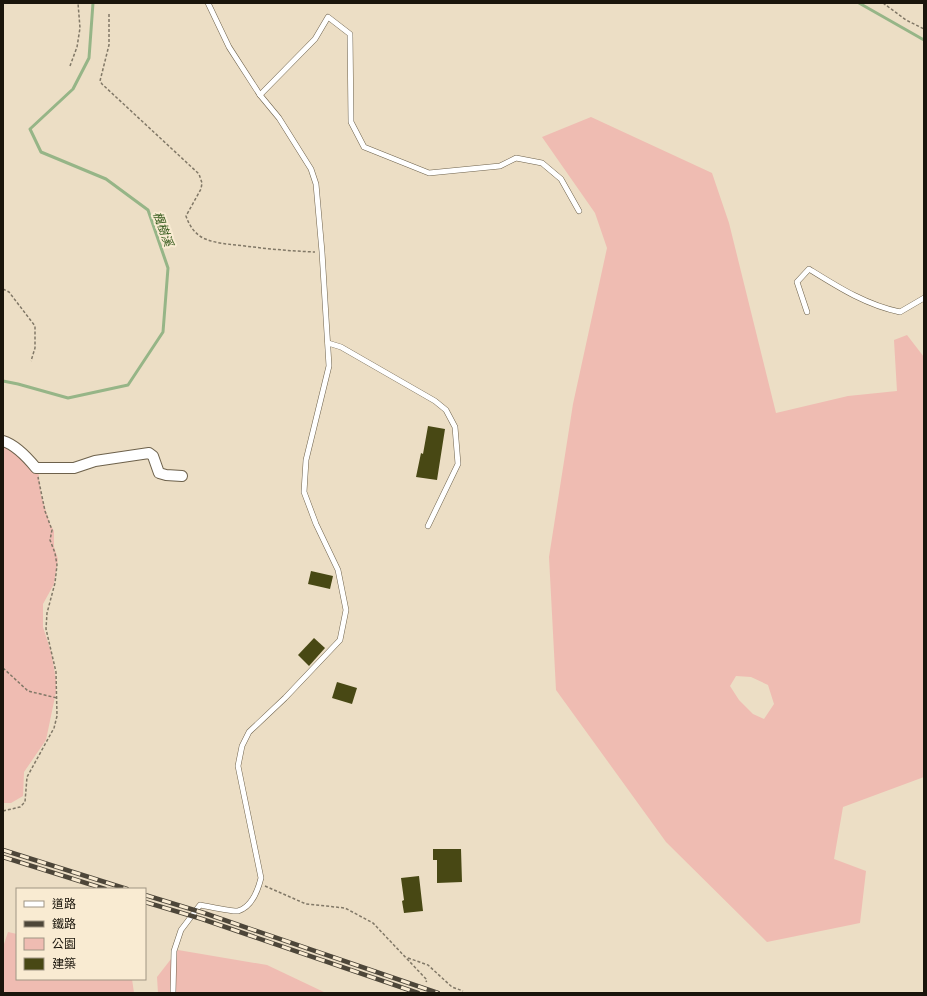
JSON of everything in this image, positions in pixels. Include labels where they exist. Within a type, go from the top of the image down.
[{"type":"street","points":[[3,441],[26,456],[36,468],[74,468],[95,462],[149,453],[154,456],[160,473],[182,476]]},
{"type":"lane","points":[[173,993],[174,951],[181,930],[200,905],[238,911],[248,904],[257,893],[260,884],[261,878],[257,854],[238,766],[242,746],[249,732],[285,698],[340,640],[346,610],[338,570],[316,524],[304,492],[306,460],[329,366],[316,184],[311,168],[279,118],[260,95],[229,47],[208,3]]},
{"type":"lane","points":[[260,95],[315,39],[328,16],[350,34],[351,122],[364,147],[429,173],[500,166],[516,158],[542,163],[561,180],[579,211]]},
{"type":"lane","points":[[807,312],[797,282],[809,269],[851,295],[887,309],[900,312],[924,298]]},
{"type":"lane","points":[[328,343],[341,347],[435,401],[446,410],[455,427],[458,464],[428,526]]},
{"type":"path","points":[[70,66],[77,47],[80,28],[78,3]]},
{"type":"path","points":[[883,3],[906,20],[924,29]]},
{"type":"path","points":[[109,14],[109,45],[100,80],[102,84],[198,174],[202,183],[186,216],[189,225],[194,231],[201,237],[217,243],[289,251],[322,252]]},
{"type":"path","points":[[3,289],[9,292],[35,326],[35,348],[31,361]]},
{"type":"path","points":[[3,811],[20,807],[25,802],[27,777],[54,728],[57,716],[56,672],[46,629],[47,613],[55,583],[57,565],[55,553],[50,540],[52,530],[45,511],[36,468]]},
{"type":"path","points":[[3,668],[28,691],[57,698]]},
{"type":"path","points":[[260,884],[306,904],[345,908],[373,923],[427,980],[426,982]]},
{"type":"path","points":[[406,957],[428,965],[452,987],[463,991]]},
{"type":"green space","points":[[591,117],[712,173],[729,223],[776,413],[848,396],[897,391],[894,340],[907,335],[924,357],[924,777],[843,807],[834,859],[866,871],[860,923],[767,942],[666,842],[556,690],[549,557],[573,404],[607,248],[595,213],[542,137]],"holes":[[[736,676],[751,677],[768,685],[774,704],[764,719],[753,714],[739,700],[730,686]]]},
{"type":"green space","points":[[3,438],[31,454],[38,469],[41,495],[50,524],[54,531],[54,547],[58,559],[54,584],[43,604],[43,627],[51,652],[56,679],[56,692],[46,740],[24,772],[23,796],[11,803],[3,803]]},
{"type":"green space","points":[[8,932],[16,934],[16,980],[132,980],[134,993],[3,993],[3,947]]},
{"type":"green space","points":[[178,950],[267,965],[326,993],[158,993],[157,977]]},
{"type":"building","points":[[428,426],[445,429],[437,480],[416,477],[421,453],[423,454]]},
{"type":"building","points":[[311,571],[333,576],[330,589],[308,584]]},
{"type":"building","points":[[314,638],[325,648],[309,666],[298,655]]},
{"type":"building","points":[[337,682],[357,688],[352,704],[332,698]]},
{"type":"building","points":[[433,849],[461,849],[462,882],[437,883],[437,860],[433,860]]},
{"type":"building","points":[[419,876],[423,911],[404,913],[401,878]]},
{"type":"waterway","name":"楓樹溪","points":[[3,381],[68,398],[128,385],[163,332],[168,268],[148,210],[106,179],[41,152],[30,129],[73,89],[89,58],[93,3]]},
{"type":"waterway","points":[[859,3],[924,40]]},
{"type":"railway","points":[[3,850],[124,888]]},
{"type":"railway","points":[[3,857],[102,888]]},
{"type":"railway","points":[[146,895],[204,913],[438,993]]},
{"type":"railway","points":[[146,902],[202,919],[418,993]]}]
